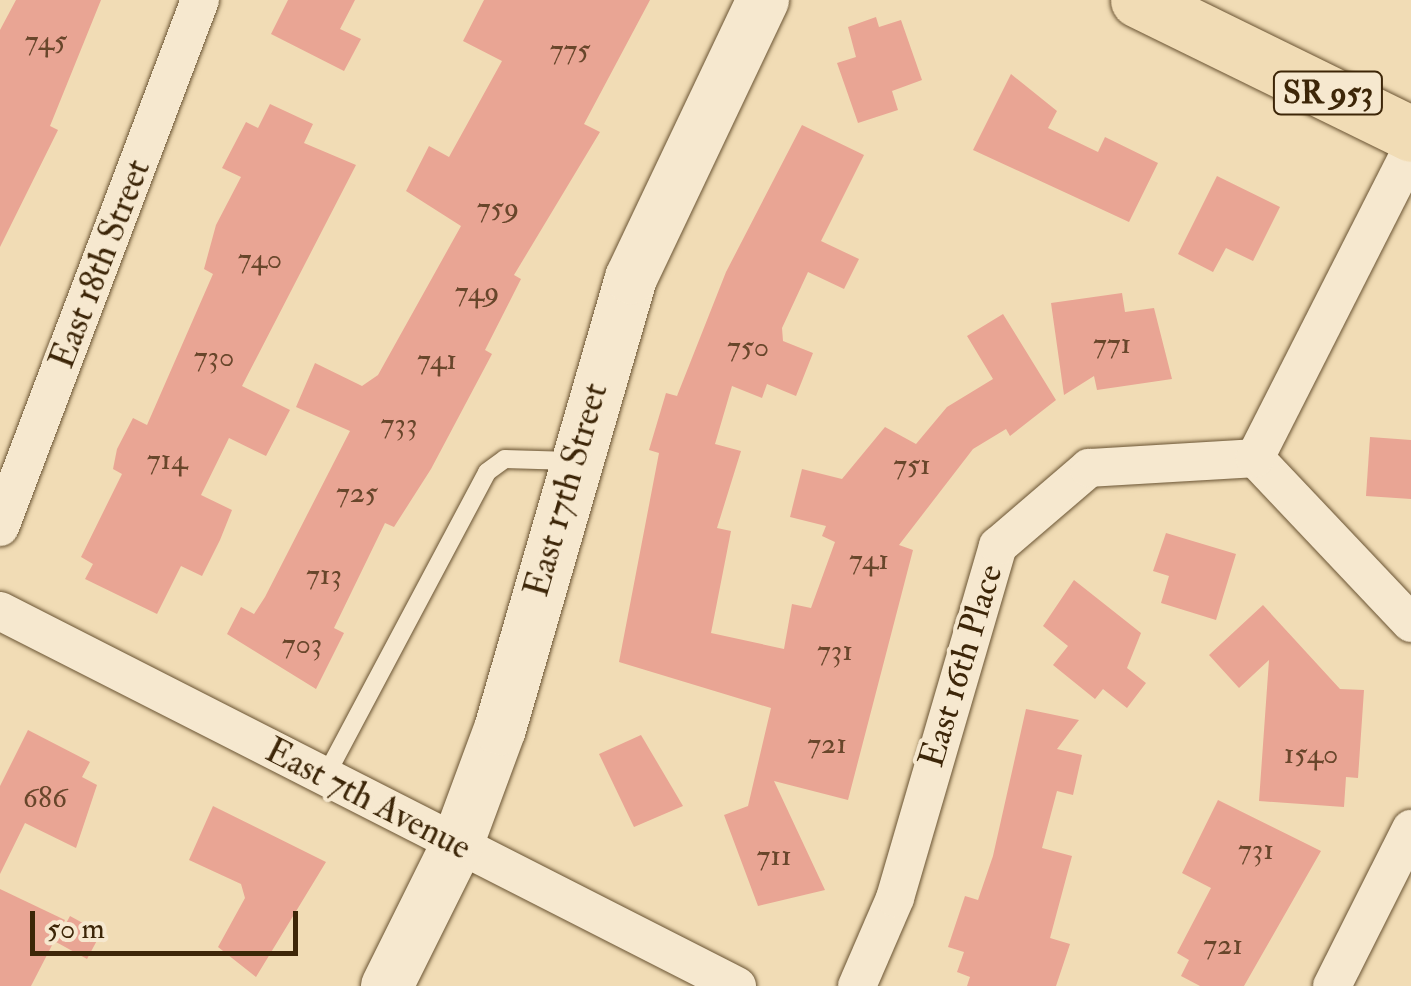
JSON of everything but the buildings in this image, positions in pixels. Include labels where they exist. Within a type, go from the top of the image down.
[{"type":"main road","name":"SR 953","points":[[1138,0],[1411,134]]},
{"type":"street","name":"East 18th Street","points":[[0,528],[200,0]]},
{"type":"street","name":"East 17th Street","points":[[387,986],[457,845],[500,730],[572,461],[638,262],[763,0]]},
{"type":"street","points":[[1411,151],[1255,458],[1411,623]]},
{"type":"street","name":"East 16th Place","points":[[857,986],[896,898],[998,546],[1089,468],[1255,458]]},
{"type":"street","name":"East 7th Avenue","points":[[0,611],[737,986]]},
{"type":"street","points":[[1332,986],[1411,830]]},
{"type":"lane","points":[[326,778],[487,472],[505,459],[572,461]]}]
